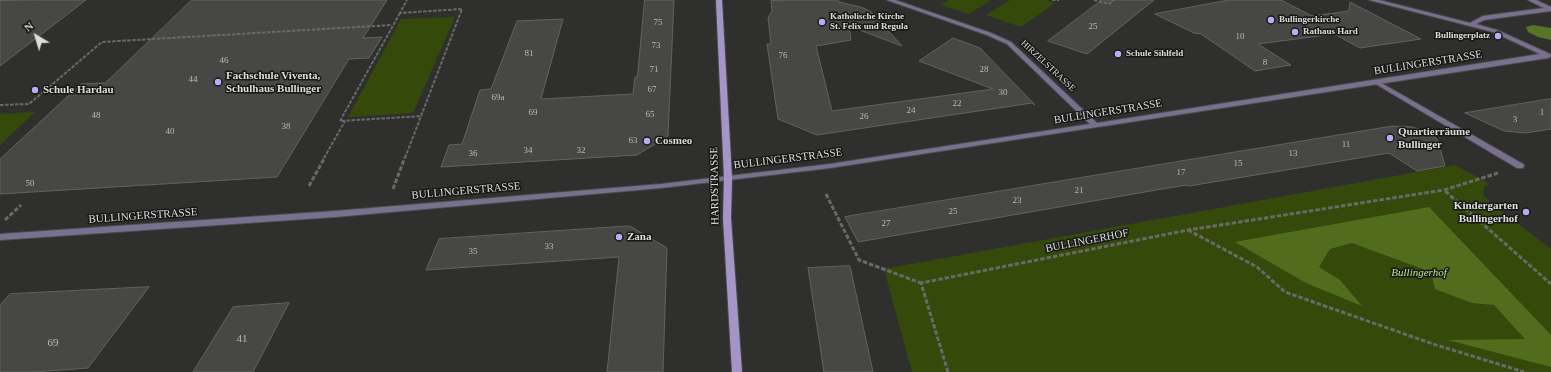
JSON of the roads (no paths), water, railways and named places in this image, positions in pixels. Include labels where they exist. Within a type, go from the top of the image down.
[{"type":"main road","name":"HARDSTRASSE","points":[[719,0],[728,178],[727,218],[737,372]]},
{"type":"street","name":"HIRZELSTRASSE","points":[[890,0],[988,34],[1009,43],[1095,125]]},
{"type":"street","points":[[1372,0],[1495,31],[1550,56]]},
{"type":"street","points":[[1531,0],[1550,9]]},
{"type":"street","points":[[1472,24],[1483,18],[1550,9]]},
{"type":"street","name":"BULLINGERSTRASSE","points":[[0,237],[638,188],[728,178],[830,166],[1550,56]]},
{"type":"street","points":[[1376,82],[1520,166]]},
{"type":"place","name":"Bullingerkirche","points":[[1271,20]]},
{"type":"place","name":"Katholische Kirche St. Felix und Regula","points":[[822,22]]},
{"type":"place","name":"Rathaus Hard","points":[[1295,32]]},
{"type":"place","name":"Bullingerplatz","points":[[1498,36]]},
{"type":"place","name":"Schule Sihlfeld","points":[[1118,54]]},
{"type":"place","name":"Fachschule Viventa, Schulhaus Bullinger","points":[[218,82]]},
{"type":"place","name":"Schule Hardau","points":[[35,90]]},
{"type":"place","name":"Quartierräume Bullinger","points":[[1390,138]]},
{"type":"place","name":"Cosmeo","points":[[647,141]]},
{"type":"place","name":"Kindergarten Bullingerhof","points":[[1526,212]]},
{"type":"place","name":"Zana","points":[[619,237]]},
{"type":"park label","name":"Bullingerhof","points":[[1419,273]]}]
